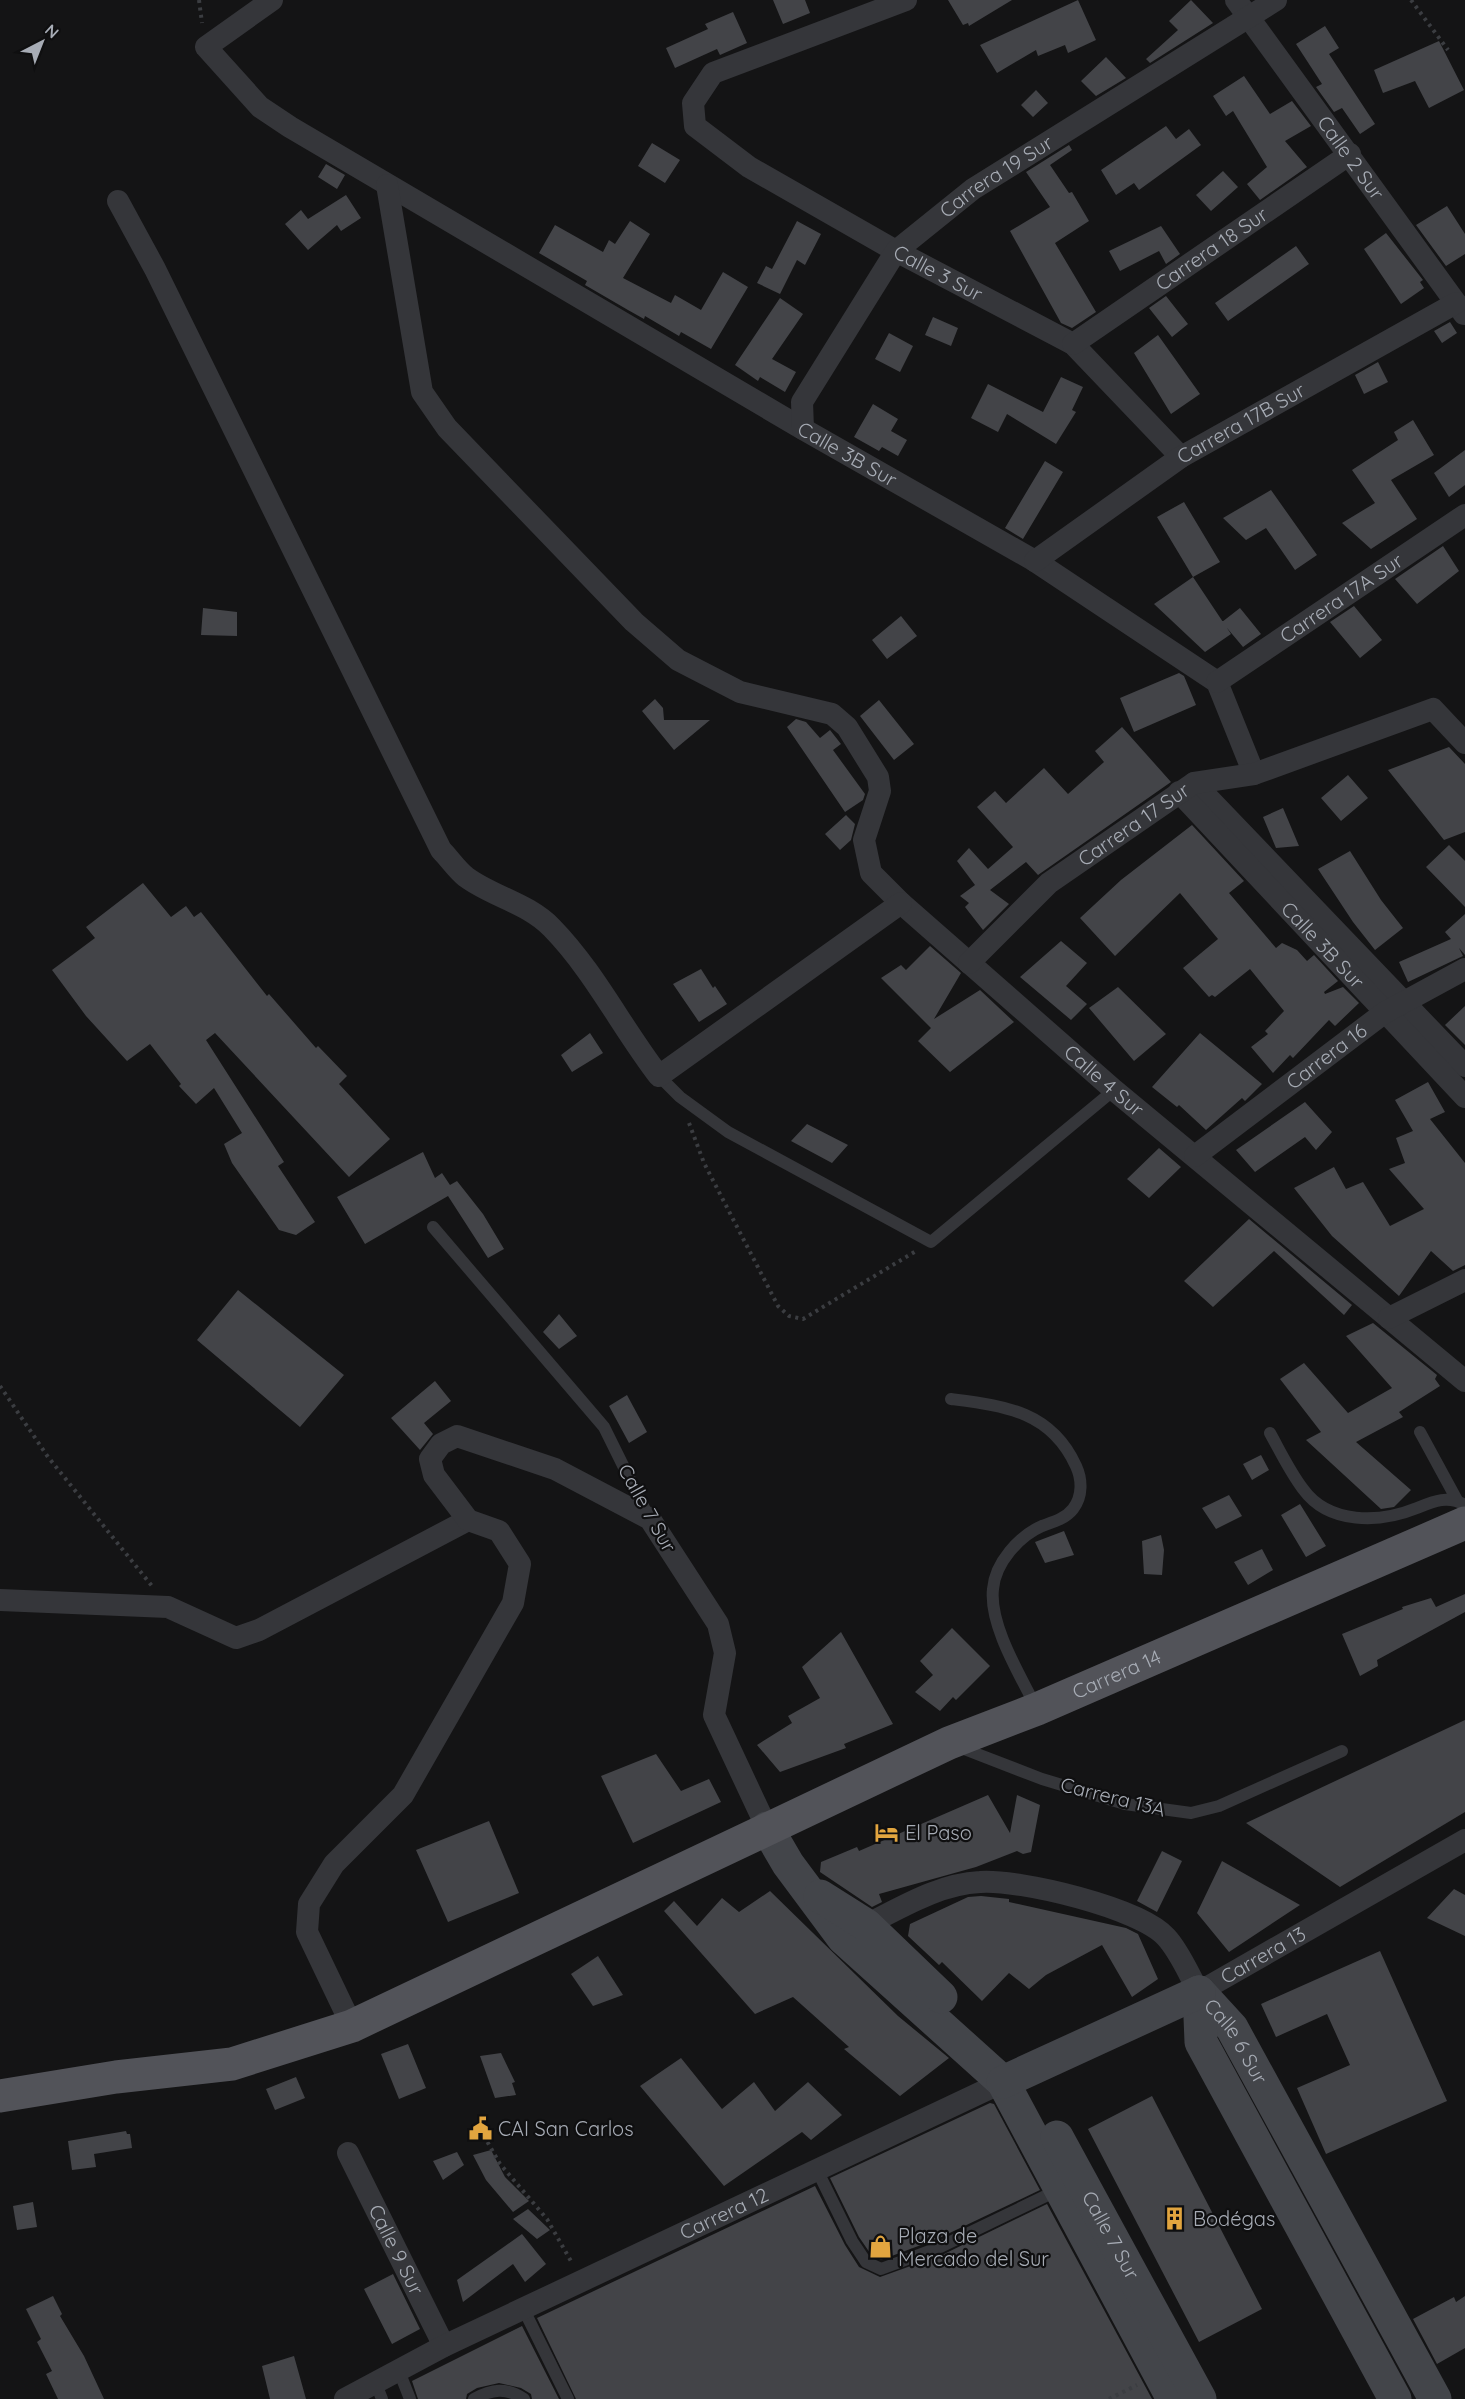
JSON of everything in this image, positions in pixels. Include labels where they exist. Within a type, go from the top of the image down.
[{"type":"main road","name":"Carrera 14","points":[[0,2096],[116,2077],[232,2064],[352,2026],[949,1743],[1036,1708],[1462,1509]]},
{"type":"main road","points":[[767,1828],[788,1864],[843,1938],[1012,2078]]},
{"type":"main road","points":[[808,1889],[866,1925],[1012,2078]]},
{"type":"main road","name":"Carrera 13","points":[[1012,2078],[1199,1992]]},
{"type":"main road","name":"Calle 6 Sur","points":[[1199,1992],[1201,2042],[1395,2399]]},
{"type":"main road","name":"Calle 6 Sur","points":[[1199,1992],[1232,2028],[1435,2399]]},
{"type":"main road","name":"Calle 7 Sur","points":[[1012,2078],[1059,2189],[1173,2399]]},
{"type":"main road","name":"Calle 7 Sur","points":[[1012,2078],[1200,2399]]},
{"type":"street","name":"Calle 3B Sur","points":[[273,0],[206,47],[260,107],[387,185],[802,429],[1035,561],[1217,682]]},
{"type":"street","name":"Calle 3 Sur","points":[[906,0],[712,73],[693,103],[695,126],[749,167],[896,251],[1073,344],[1181,458]]},
{"type":"street","name":"Carrera 19 Sur","points":[[802,429],[802,402],[896,251],[974,189],[1242,9],[1276,0]]},
{"type":"street","name":"Calle 2 Sur","points":[[1242,9],[1461,309]]},
{"type":"street","name":"Carrera 18 Sur","points":[[1073,344],[1350,154]]},
{"type":"street","name":"Calle 4 Sur","points":[[387,185],[422,392],[447,428],[634,622],[678,660],[740,692],[832,714],[847,727],[878,777],[880,791],[864,840],[871,873],[901,903],[1114,1090],[1465,1381]]},
{"type":"street","points":[[118,201],[155,269],[441,850],[466,877],[525,907],[551,927],[576,955],[632,1042],[659,1076],[901,903]]},
{"type":"street","name":"Carrera 17B Sur","points":[[1035,561],[1181,458],[1461,309]]},
{"type":"street","name":"Carrera 17A Sur","points":[[1217,682],[1465,515]]},
{"type":"street","points":[[1217,682],[1254,774]]},
{"type":"street","name":"Carrera 17 Sur","points":[[969,963],[1049,884],[1187,788],[1254,774],[1433,709],[1465,743]]},
{"type":"street","name":"Calle 3B Sur","points":[[1187,788],[1393,1008],[1465,1097]]},
{"type":"street","name":"Carrera 16","points":[[1196,1156],[1393,1008],[1465,969]]},
{"type":"street","points":[[1393,1008],[1465,1065]]},
{"type":"street","points":[[1389,1318],[1465,1280]]},
{"type":"street","points":[[352,2026],[307,1932],[309,1904],[333,1864],[403,1795],[513,1603],[520,1564],[500,1531],[468,1520],[434,1475],[430,1459],[441,1444],[457,1436],[555,1469],[650,1519]]},
{"type":"street","name":"Calle 7 Sur","points":[[650,1519],[718,1624],[725,1653],[714,1715],[767,1828]]},
{"type":"street","points":[[0,1600],[168,1607],[236,1638],[260,1630],[468,1520]]},
{"type":"street","name":"Carrera 13","points":[[1199,1992],[1465,1840]]},
{"type":"street","points":[[866,1925],[932,1892],[981,1881],[1081,1898],[1129,1915],[1166,1937],[1199,1992]]},
{"type":"street","name":"Carrera 12","points":[[363,2395],[399,2371],[444,2346],[1012,2078]]},
{"type":"street","name":"Calle 9 Sur","points":[[348,2153],[444,2346]]},
{"type":"lane","points":[[659,1076],[680,1097],[728,1132],[931,1242],[1114,1090]]},
{"type":"lane","name":"Calle 7 Sur","points":[[433,1227],[604,1427],[650,1519]]},
{"type":"lane","points":[[951,1399],[981,1402],[1032,1416],[1053,1430],[1069,1450],[1080,1475],[1081,1492],[1074,1508],[1060,1520],[1040,1527],[1017,1544],[1001,1564],[993,1588],[996,1619],[1036,1708]]},
{"type":"lane","points":[[1420,1432],[1462,1509]]},
{"type":"lane","points":[[1270,1433],[1304,1491],[1327,1509],[1351,1518],[1393,1518],[1439,1499],[1462,1509]]},
{"type":"lane","name":"Carrera 13A","points":[[949,1743],[1034,1776],[1125,1804],[1191,1813],[1219,1806],[1342,1751]]},
{"type":"lane","points":[[817,2170],[852,2241],[866,2262],[882,2269],[940,2247],[1059,2189]]},
{"type":"lane","points":[[523,2308],[568,2399]]},
{"type":"lane","points":[[399,2371],[410,2399]]},
{"type":"lane","points":[[474,2399],[488,2391],[511,2390],[524,2399]]},
{"type":"path","points":[[1410,0],[1448,50]]},
{"type":"path","points":[[680,1097],[704,1163],[778,1306],[789,1316],[803,1319],[931,1242]]},
{"type":"path","points":[[0,1386],[48,1457],[168,1607]]},
{"type":"path","points":[[480,2129],[500,2164],[547,2219],[582,2280]]},
{"type":"building","points":[[773,0],[805,0],[810,13],[783,24]]},
{"type":"building","points":[[948,0],[1012,0],[969,26],[968,23],[963,25]]},
{"type":"building","points":[[1078,0],[1096,40],[1068,53],[1065,45],[1038,56],[1036,50],[997,73],[980,45]]},
{"type":"building","points":[[1191,0],[1213,23],[1150,63],[1146,59],[1178,30],[1169,21]]},
{"type":"building","points":[[733,12],[747,43],[720,55],[717,49],[675,68],[666,48],[708,29],[705,24]]},
{"type":"building","points":[[1325,26],[1339,48],[1329,54],[1375,124],[1360,134],[1342,108],[1334,112],[1316,87],[1322,84],[1296,44]]},
{"type":"building","points":[[1439,41],[1464,90],[1429,108],[1415,81],[1383,93],[1374,70]]},
{"type":"building","points":[[1106,57],[1126,78],[1096,96],[1081,81]]},
{"type":"building","points":[[1244,76],[1270,114],[1292,101],[1311,126],[1285,141],[1307,167],[1260,200],[1247,184],[1267,167],[1233,111],[1226,116],[1213,96]]},
{"type":"building","points":[[1036,90],[1048,103],[1033,117],[1021,105]]},
{"type":"building","points":[[1166,126],[1176,139],[1189,129],[1201,145],[1139,190],[1134,183],[1116,195],[1101,170]]},
{"type":"building","points":[[652,143],[680,160],[665,183],[638,166]]},
{"type":"building","points":[[1069,145],[1072,150],[1050,165],[1069,193],[1072,192],[1089,221],[1055,243],[1096,312],[1072,328],[1061,323],[1010,231],[1050,207],[1026,172]]},
{"type":"building","points":[[326,164],[345,175],[337,189],[318,177]]},
{"type":"building","points":[[1223,171],[1238,187],[1211,211],[1196,195]]},
{"type":"building","points":[[346,195],[361,218],[341,231],[337,225],[308,250],[285,224],[301,210],[308,219]]},
{"type":"building","points":[[1447,206],[1465,234],[1465,254],[1446,266],[1416,225]]},
{"type":"building","points":[[630,221],[650,234],[623,278],[671,303],[675,295],[701,310],[723,272],[748,287],[711,349],[681,332],[679,336],[645,316],[644,319],[585,285],[587,281],[539,253],[555,225],[603,252],[609,240],[615,244]]},
{"type":"building","points":[[797,221],[821,234],[805,265],[797,260],[780,294],[757,283],[766,266],[772,269]]},
{"type":"building","points":[[1161,226],[1180,254],[1166,264],[1159,251],[1120,271],[1109,251]]},
{"type":"building","points":[[1386,233],[1423,280],[1420,282],[1424,288],[1401,304],[1364,249]]},
{"type":"building","points":[[1296,246],[1309,264],[1228,321],[1215,303]]},
{"type":"building","points":[[1166,296],[1188,324],[1172,337],[1149,308]]},
{"type":"building","points":[[780,298],[803,314],[772,359],[796,372],[785,392],[760,377],[758,381],[735,365]]},
{"type":"building","points":[[933,317],[958,328],[951,346],[925,335]]},
{"type":"building","points":[[1450,322],[1457,333],[1442,343],[1434,331]]},
{"type":"building","points":[[889,333],[913,346],[900,372],[875,359]]},
{"type":"building","points":[[1158,335],[1200,394],[1171,414],[1134,353]]},
{"type":"building","points":[[1378,362],[1388,382],[1364,394],[1355,375]]},
{"type":"building","points":[[1061,377],[1083,387],[1072,410],[1076,412],[1056,444],[1007,414],[998,432],[971,418],[988,384],[1043,412]]},
{"type":"building","points":[[873,404],[898,419],[891,431],[907,440],[898,456],[882,447],[879,451],[854,437]]},
{"type":"building","points":[[1413,420],[1434,455],[1391,480],[1417,519],[1371,549],[1342,523],[1375,503],[1352,470],[1398,440],[1394,432]]},
{"type":"building","points":[[1465,450],[1465,485],[1449,497],[1434,473]]},
{"type":"building","points":[[1045,461],[1063,472],[1023,539],[1005,528]]},
{"type":"building","points":[[1271,490],[1317,555],[1295,570],[1266,528],[1246,540],[1223,518]]},
{"type":"building","points":[[1184,502],[1220,562],[1193,577],[1157,517]]},
{"type":"building","points":[[1443,546],[1459,571],[1417,604],[1395,579]]},
{"type":"building","points":[[1193,577],[1231,634],[1205,652],[1154,604]]},
{"type":"building","points":[[1354,606],[1382,640],[1360,658],[1330,622]]},
{"type":"building","points":[[203,608],[237,612],[237,636],[201,635]]},
{"type":"building","points":[[1240,608],[1261,634],[1243,647],[1222,622]]},
{"type":"building","points":[[901,616],[917,636],[887,659],[872,640]]},
{"type":"building","points":[[1179,673],[1184,676],[1196,705],[1134,732],[1120,698]]},
{"type":"building","points":[[655,699],[663,708],[664,720],[710,720],[674,750],[642,711]]},
{"type":"building","points":[[879,700],[914,744],[894,760],[860,716]]},
{"type":"building","points":[[796,719],[806,722],[820,738],[830,730],[841,744],[833,750],[865,794],[863,800],[845,812],[787,727]]},
{"type":"building","points":[[1122,727],[1171,782],[1038,875],[1026,862],[990,890],[1009,904],[983,930],[965,907],[969,903],[960,896],[975,885],[957,861],[969,848],[988,869],[1013,847],[977,807],[995,791],[1006,803],[1044,768],[1068,794],[1104,762],[1095,751]]},
{"type":"building","points":[[1449,747],[1465,764],[1465,832],[1444,840],[1388,770]]},
{"type":"building","points":[[1348,775],[1368,798],[1341,821],[1321,798]]},
{"type":"building","points":[[1283,808],[1299,846],[1276,848],[1263,817]]},
{"type":"building","points":[[846,815],[855,824],[851,840],[840,850],[825,834]]},
{"type":"building","points":[[1192,825],[1244,881],[1229,893],[1276,948],[1282,943],[1297,950],[1307,961],[1314,955],[1338,981],[1324,992],[1325,994],[1343,987],[1359,1003],[1335,1026],[1329,1020],[1293,1058],[1290,1055],[1273,1073],[1251,1047],[1268,1034],[1265,1031],[1284,1011],[1250,969],[1215,997],[1212,995],[1209,997],[1183,968],[1218,939],[1180,893],[1115,956],[1080,918],[1121,880]]},
{"type":"building","points":[[1449,845],[1465,861],[1465,907],[1426,867]]},
{"type":"building","points":[[1350,851],[1381,900],[1403,928],[1375,950],[1353,922],[1318,869]]},
{"type":"building","points":[[143,883],[171,917],[186,906],[194,917],[201,912],[267,996],[269,994],[316,1048],[318,1046],[347,1076],[339,1084],[390,1139],[349,1177],[215,1033],[206,1040],[284,1162],[278,1166],[315,1222],[296,1235],[279,1230],[232,1163],[224,1144],[242,1133],[214,1088],[196,1104],[179,1086],[181,1084],[150,1044],[127,1061],[86,1016],[52,970],[95,938],[86,927]]},
{"type":"building","points":[[1465,914],[1465,955],[1459,948],[1463,956],[1408,982],[1399,962],[1451,939],[1445,932]]},
{"type":"building","points":[[1061,941],[1087,963],[1066,986],[1087,1004],[1071,1020],[1020,977]]},
{"type":"building","points":[[930,946],[961,973],[934,1019],[980,990],[1014,1022],[950,1072],[918,1041],[931,1028],[881,978],[901,965],[906,970]]},
{"type":"building","points":[[701,969],[727,1004],[699,1022],[673,984]]},
{"type":"building","points":[[1118,987],[1166,1034],[1134,1061],[1089,1008]]},
{"type":"building","points":[[1465,1006],[1465,1045],[1445,1025]]},
{"type":"building","points":[[590,1033],[603,1053],[572,1072],[561,1055]]},
{"type":"building","points":[[1200,1033],[1262,1084],[1245,1101],[1242,1098],[1206,1130],[1179,1105],[1177,1107],[1152,1087]]},
{"type":"building","points":[[1428,1082],[1445,1112],[1430,1119],[1465,1163],[1465,1265],[1453,1271],[1431,1251],[1399,1296],[1332,1236],[1294,1188],[1334,1167],[1346,1189],[1363,1182],[1390,1226],[1424,1209],[1389,1169],[1405,1163],[1396,1138],[1413,1131],[1395,1100]]},
{"type":"building","points":[[1305,1102],[1332,1132],[1316,1150],[1305,1137],[1255,1172],[1236,1150]]},
{"type":"building","points":[[807,1124],[848,1145],[832,1163],[791,1141]]},
{"type":"building","points":[[1159,1148],[1181,1167],[1149,1198],[1127,1179]]},
{"type":"building","points":[[423,1152],[435,1178],[442,1173],[450,1185],[457,1181],[483,1214],[504,1249],[488,1258],[448,1196],[365,1244],[337,1197]]},
{"type":"building","points":[[1249,1219],[1352,1305],[1344,1315],[1274,1251],[1213,1307],[1184,1281]]},
{"type":"building","points":[[238,1290],[344,1375],[300,1427],[197,1340]]},
{"type":"building","points":[[559,1314],[577,1336],[559,1349],[543,1332]]},
{"type":"building","points":[[1373,1323],[1437,1375],[1435,1379],[1440,1386],[1399,1412],[1403,1417],[1356,1442],[1411,1490],[1394,1507],[1381,1509],[1306,1440],[1321,1432],[1280,1379],[1304,1363],[1348,1413],[1392,1388],[1346,1336]]},
{"type":"building","points":[[435,1381],[451,1401],[424,1423],[433,1434],[420,1450],[391,1418]]},
{"type":"building","points":[[627,1395],[647,1432],[629,1443],[609,1406]]},
{"type":"building","points":[[1261,1455],[1269,1470],[1252,1480],[1243,1464]]},
{"type":"building","points":[[1229,1495],[1242,1516],[1216,1529],[1202,1508]]},
{"type":"building","points":[[1300,1504],[1326,1546],[1306,1557],[1281,1515]]},
{"type":"building","points":[[1064,1531],[1074,1555],[1045,1563],[1035,1542]]},
{"type":"building","points":[[1161,1535],[1164,1550],[1162,1575],[1144,1574],[1142,1541]]},
{"type":"building","points":[[1262,1549],[1273,1570],[1248,1585],[1234,1562]]},
{"type":"building","points":[[1465,1594],[1465,1612],[1377,1660],[1378,1666],[1360,1676],[1342,1634],[1403,1609],[1402,1607],[1431,1598],[1436,1607]]},
{"type":"building","points":[[952,1628],[990,1666],[956,1700],[953,1697],[940,1711],[915,1692],[933,1675],[920,1661]]},
{"type":"building","points":[[841,1632],[893,1724],[844,1744],[846,1748],[780,1772],[757,1745],[792,1723],[788,1716],[820,1698],[802,1667]]},
{"type":"building","points":[[1465,1720],[1465,1812],[1340,1887],[1246,1823]]},
{"type":"building","points":[[656,1754],[681,1791],[709,1779],[721,1802],[633,1843],[601,1776]]},
{"type":"building","points":[[988,1795],[1010,1833],[1017,1795],[1040,1805],[1031,1852],[1023,1854],[1017,1851],[976,1867],[879,1894],[882,1902],[872,1907],[820,1872],[821,1862],[857,1847],[859,1851]]},
{"type":"building","points":[[489,1821],[519,1893],[448,1922],[416,1850]]},
{"type":"building","points":[[1162,1851],[1182,1861],[1157,1912],[1137,1901]]},
{"type":"building","points":[[1222,1861],[1300,1905],[1229,1952],[1197,1913]]},
{"type":"building","points":[[1454,1889],[1465,1895],[1465,1936],[1427,1918]]},
{"type":"building","points":[[770,1891],[898,2016],[949,2058],[900,2096],[844,2049],[849,2047],[793,1997],[755,2014],[664,1911],[674,1901],[697,1926],[722,1898],[739,1912]]},
{"type":"building","points":[[968,1897],[1009,1899],[1009,1902],[1126,1928],[1138,1934],[1158,1979],[1132,1997],[1102,1945],[1046,1975],[1029,1989],[1009,1973],[982,2001],[942,1962],[939,1965],[908,1936],[910,1924]]},
{"type":"building","points":[[1380,1951],[1447,2101],[1326,2154],[1297,2088],[1350,2065],[1327,2014],[1276,2037],[1261,2004]]},
{"type":"building","points":[[598,1956],[623,1995],[593,2006],[571,1974]]},
{"type":"building","points":[[408,2044],[426,2088],[399,2099],[381,2054]]},
{"type":"building","points":[[501,2053],[515,2082],[512,2083],[516,2095],[495,2098],[480,2056]]},
{"type":"building","points":[[681,2058],[722,2109],[754,2082],[775,2111],[808,2082],[842,2115],[811,2140],[802,2132],[724,2186],[640,2086]]},
{"type":"building","points":[[296,2077],[305,2098],[275,2110],[266,2089]]},
{"type":"building","name":"Bodégas","points":[[1152,2096],[1262,2309],[1199,2342],[1088,2129]]},
{"type":"building","points":[[990,2103],[994,2104],[1040,2190],[937,2239],[881,2260],[872,2256],[859,2237],[830,2178]]},
{"type":"building","points":[[126,2131],[130,2134],[132,2148],[94,2154],[96,2167],[72,2170],[68,2141]]},
{"type":"building","points":[[491,2150],[505,2177],[529,2201],[513,2212],[486,2180],[473,2155]]},
{"type":"building","points":[[457,2152],[464,2165],[443,2180],[433,2161]]},
{"type":"building","name":"Plaza de Mercado del Sur","points":[[815,2186],[845,2245],[859,2267],[880,2277],[944,2254],[1047,2204],[1152,2399],[576,2399],[537,2318]]},
{"type":"building","points":[[33,2202],[37,2227],[17,2230],[13,2206]]},
{"type":"building","points":[[528,2209],[550,2230],[537,2239],[513,2219]]},
{"type":"building","points":[[522,2234],[546,2264],[525,2282],[513,2264],[463,2302],[457,2280]]},
{"type":"building","points":[[393,2274],[420,2329],[392,2344],[364,2289]]},
{"type":"building","points":[[53,2296],[62,2314],[60,2316],[84,2356],[104,2399],[58,2399],[46,2374],[52,2371],[37,2342],[41,2339],[26,2309]]},
{"type":"building","points":[[1465,2296],[1465,2348],[1437,2364],[1413,2319],[1454,2297],[1456,2302]]},
{"type":"building","points":[[522,2326],[559,2399],[532,2399],[531,2394],[521,2388],[499,2383],[477,2388],[467,2394],[466,2399],[418,2399],[412,2381]]},
{"type":"building","points":[[294,2356],[306,2399],[270,2399],[262,2366]]},
{"type":"place","name":"El Paso","points":[[887,1833]]},
{"type":"place","name":"CAI San Carlos","points":[[480,2129]]},
{"type":"place","name":"Bodégas","points":[[1175,2219]]},
{"type":"place","name":"Plaza de Mercado del Sur","points":[[880,2247]]}]
